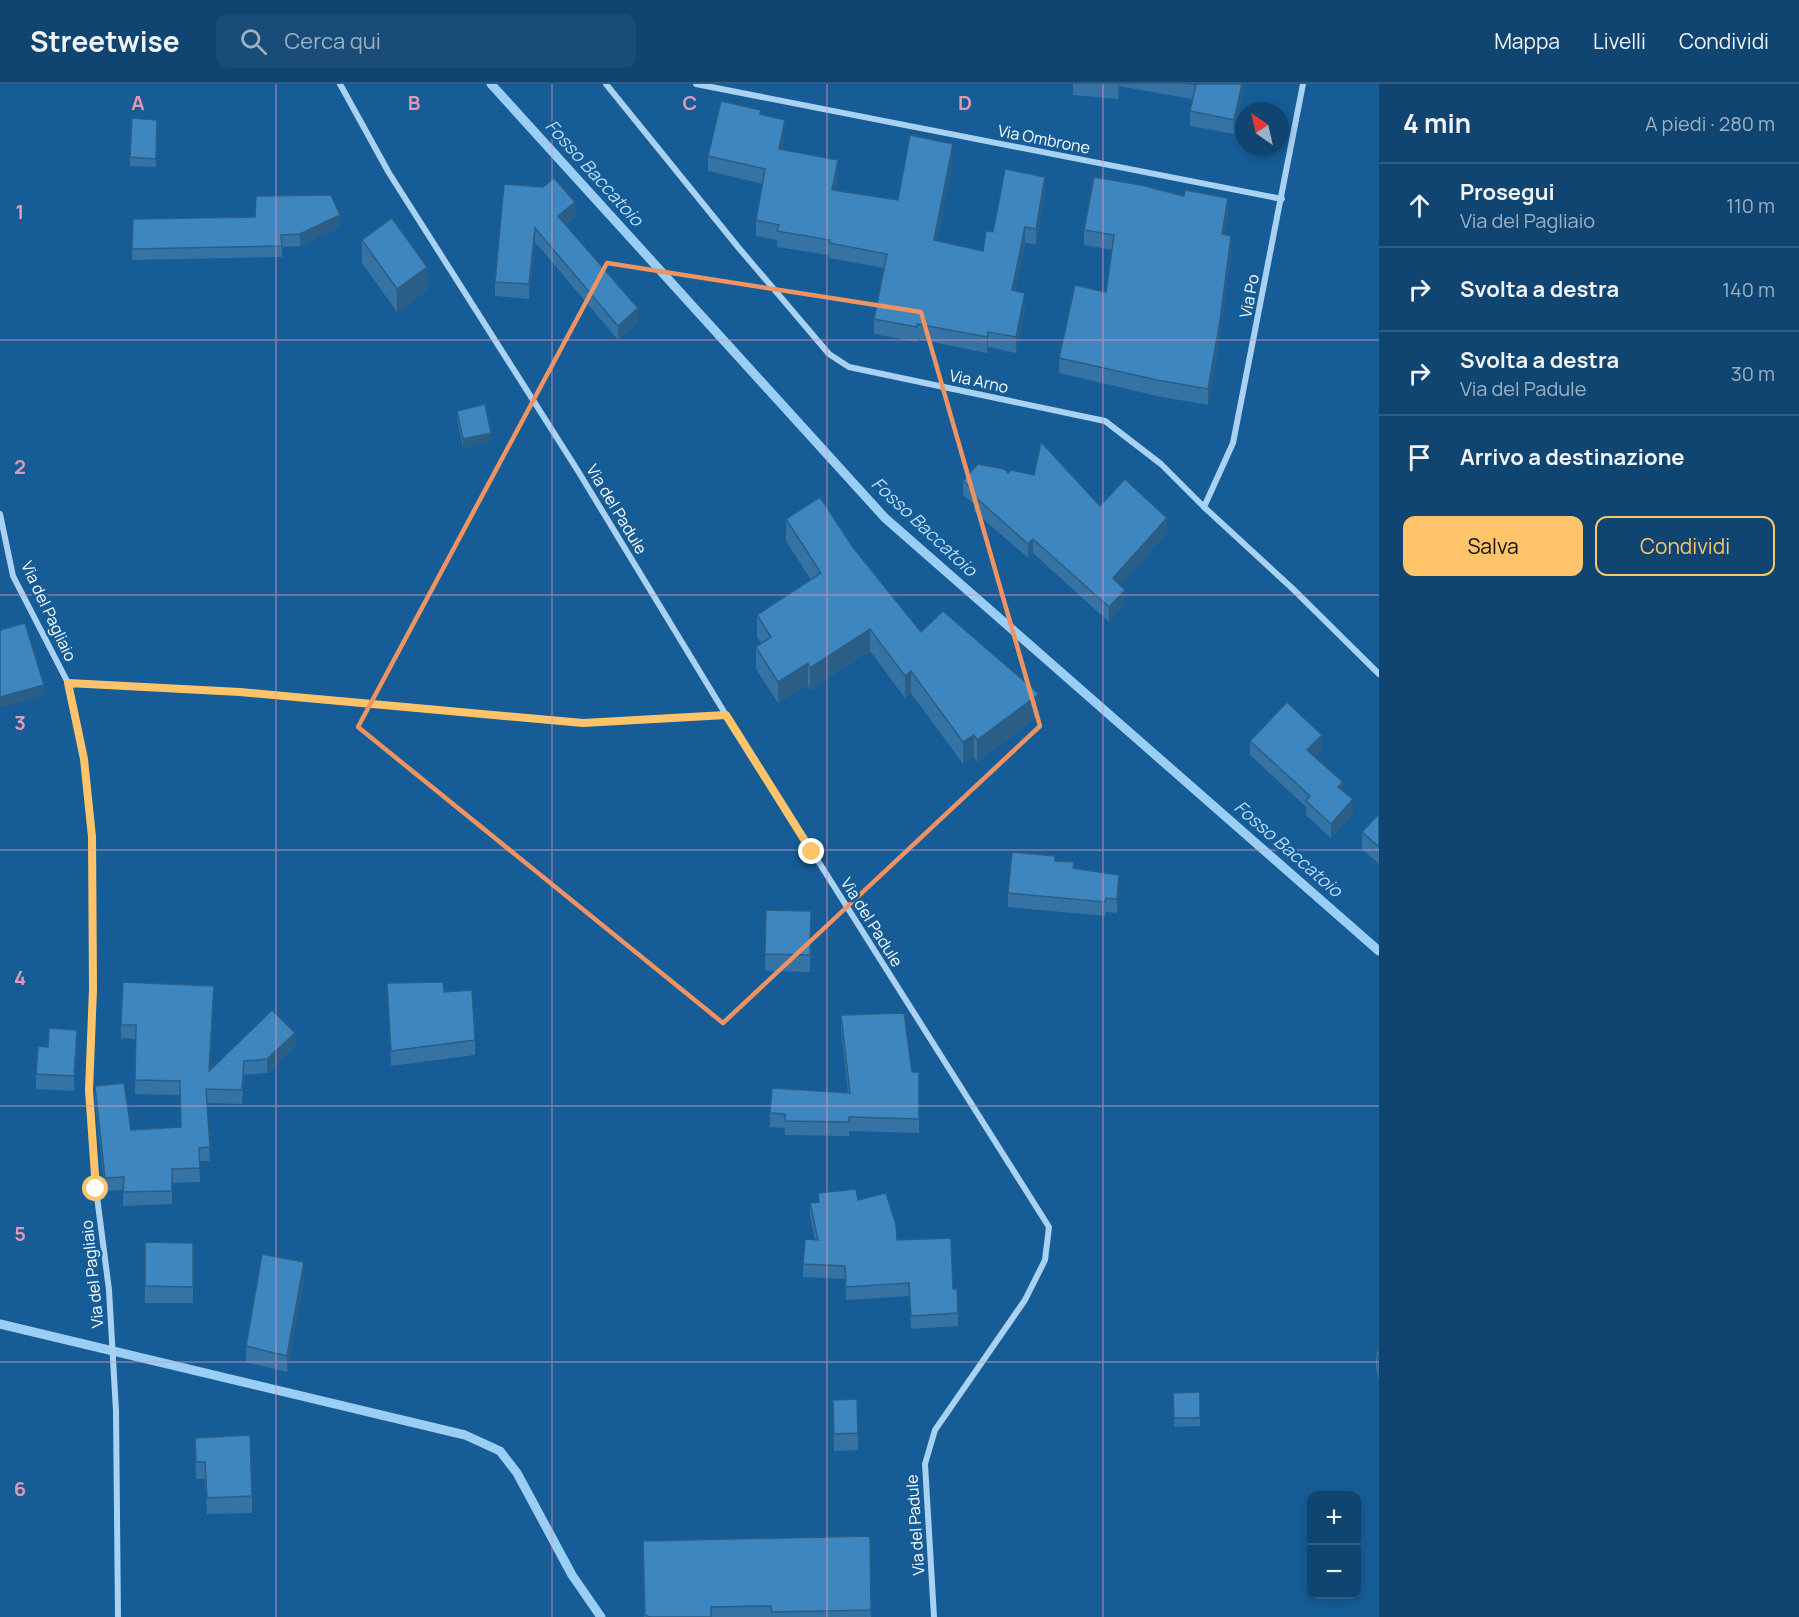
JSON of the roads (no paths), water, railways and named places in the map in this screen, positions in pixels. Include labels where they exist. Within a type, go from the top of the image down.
[{"type":"street","name":"Via del Padule","points":[[340,84],[389,173],[578,471],[726,715],[1049,1227],[1046,1260],[1025,1300],[935,1430],[925,1464],[934,1617]]},
{"type":"street","name":"Via Arno","points":[[606,84],[738,247],[829,354],[849,367],[1105,421],[1161,464],[1379,674]]},
{"type":"street","name":"Via Ombrone","points":[[696,84],[1282,199]]},
{"type":"street","name":"Via Po","points":[[1204,507],[1233,443],[1303,84]]},
{"type":"street","name":"Via del Pagliaio","points":[[0,514],[14,576],[68,683],[84,759],[92,837],[93,989],[89,1090],[96,1189],[109,1290],[116,1411],[118,1617]]},
{"type":"street","points":[[68,683],[240,692],[583,723],[726,715]]},
{"type":"waterway","name":"Fosso Baccatoio","points":[[491,84],[885,518],[1379,951]]},
{"type":"waterway","points":[[0,1324],[465,1435],[500,1451],[517,1473],[572,1575],[601,1617]]}]
